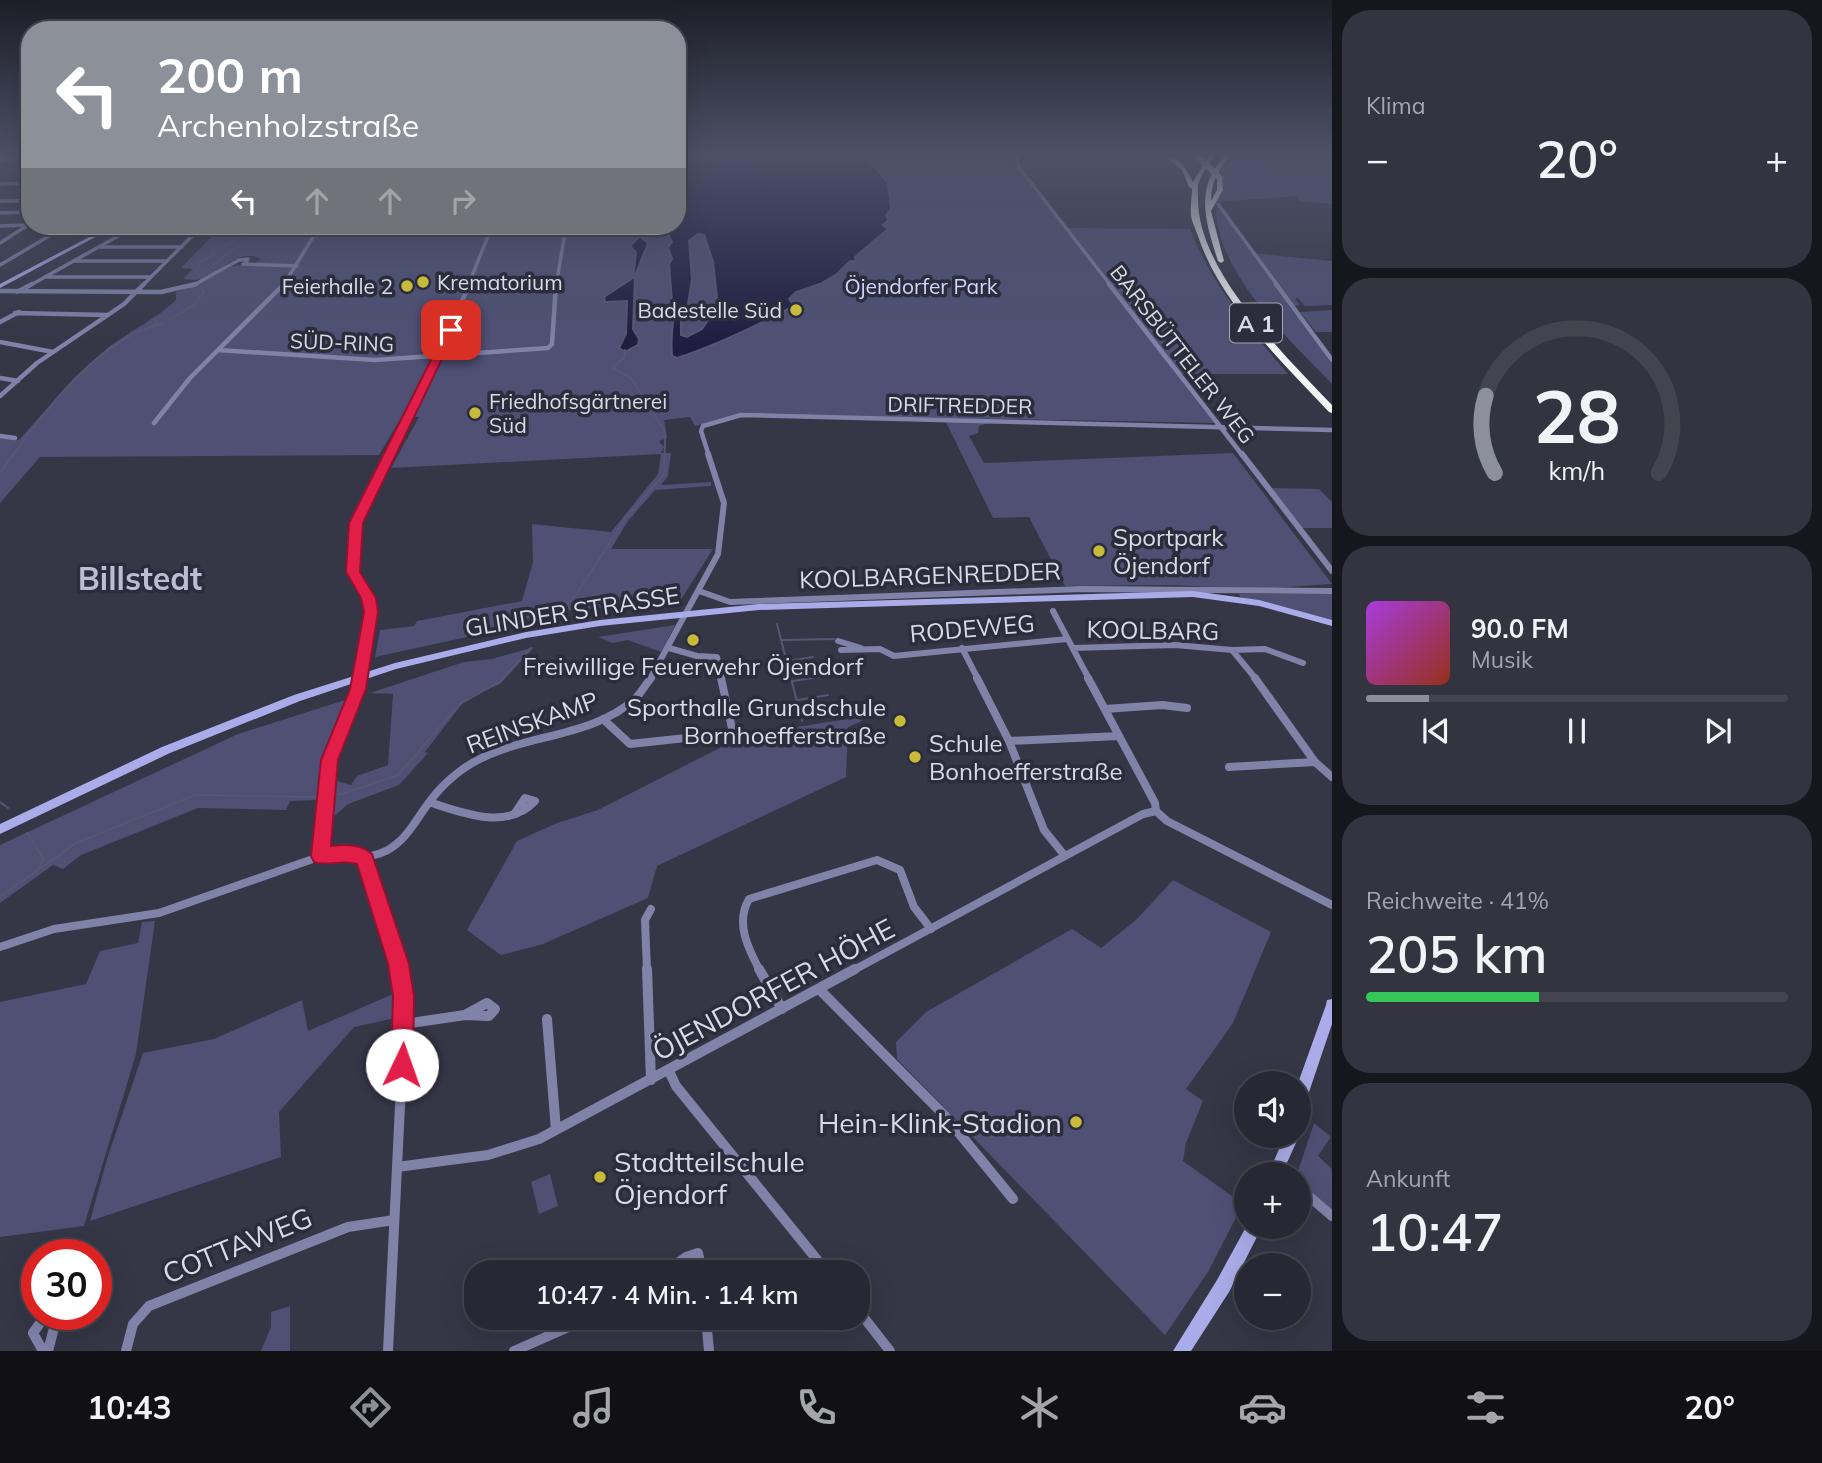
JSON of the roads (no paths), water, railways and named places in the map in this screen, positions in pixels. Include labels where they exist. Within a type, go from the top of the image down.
[{"type":"highway","name":"A 1","points":[[1193,217],[1219,274],[1263,332],[1332,410]]},
{"type":"highway","name":"A 1","points":[[1202,217],[1205,232],[1221,261],[1259,315],[1332,399]]},
{"type":"highway","points":[[1210,217],[1221,261]]},
{"type":"main road","points":[[0,288],[97,235]]},
{"type":"main road","name":"GLINDER STRASSE","points":[[0,828],[177,746],[360,677],[526,635],[707,611],[1076,596],[1204,595],[1259,603],[1332,623]]},
{"type":"main road","name":"GLINDER STRASSE","points":[[1185,596],[1277,612],[1332,629]]},
{"type":"main road","points":[[1309,1071],[1332,1005]]},
{"type":"main road","points":[[1181,1351],[1223,1286],[1248,1239]]},
{"type":"street","name":"BARSBÜTTELER WEG","points":[[1057,217],[1332,571]]},
{"type":"street","points":[[1227,217],[1332,360]]},
{"type":"street","points":[[0,226],[21,225]]},
{"type":"street","points":[[0,243],[21,230]]},
{"type":"street","points":[[0,265],[51,235]]},
{"type":"street","points":[[16,292],[120,235]]},
{"type":"street","points":[[0,396],[54,352],[135,293],[194,235]]},
{"type":"street","points":[[154,423],[190,378],[269,302],[297,266],[314,235]]},
{"type":"street","points":[[321,856],[330,760],[360,677],[371,610],[368,598],[353,572],[356,523],[439,357],[488,235]]},
{"type":"street","name":"SÜD-RING","points":[[218,350],[348,359],[439,357],[550,347],[565,235]]},
{"type":"street","points":[[99,247],[182,247]]},
{"type":"street","points":[[72,261],[167,261]]},
{"type":"street","points":[[0,288],[16,292],[135,293],[188,287],[225,268],[245,264],[297,266]]},
{"type":"street","points":[[44,277],[150,277]]},
{"type":"street","points":[[0,321],[17,313],[108,315]]},
{"type":"street","points":[[0,342],[54,352]]},
{"type":"street","points":[[0,378],[18,381]]},
{"type":"street","name":"DRIFTREDDER","points":[[702,427],[741,415],[1332,430]]},
{"type":"street","name":"REINSKAMP","points":[[365,860],[403,842],[456,774],[487,755],[603,719],[635,699],[669,648],[718,554],[725,514],[702,427]]},
{"type":"street","points":[[0,436],[15,438]]},
{"type":"street","name":"KOOLBARGENREDDER","points":[[699,592],[740,602],[1171,587],[1276,593],[1332,591]]},
{"type":"street","points":[[693,602],[707,611]]},
{"type":"street","points":[[1053,611],[1156,811],[1167,821],[1332,905]]},
{"type":"street","name":"RODEWEG","points":[[841,650],[880,649],[894,656],[1067,639]]},
{"type":"street","points":[[838,641],[863,650]]},
{"type":"street","name":"KOOLBARG","points":[[1073,648],[1175,645],[1232,650],[1270,649],[1304,663]]},
{"type":"street","points":[[603,719],[630,744],[733,733],[717,657],[697,656],[669,648]]},
{"type":"street","points":[[962,648],[1009,741],[1044,830],[1065,856]]},
{"type":"street","name":"KOOLBARG","points":[[1232,650],[1265,689],[1315,762],[1332,777]]},
{"type":"street","points":[[1105,709],[1162,705],[1187,708]]},
{"type":"street","points":[[1009,741],[1119,736]]},
{"type":"street","points":[[1229,767],[1315,762]]},
{"type":"street","points":[[432,803],[482,818],[516,813]]},
{"type":"street","name":"ÖJENDORFER HÖHE","points":[[397,1167],[509,1150],[556,1130],[1143,814],[1156,811]]},
{"type":"street","points":[[0,947],[54,929],[159,913],[321,856],[365,860],[393,942],[403,989],[404,1024],[388,1351]]},
{"type":"street","points":[[782,1009],[749,950],[741,916],[748,899],[877,860],[891,861],[900,867],[916,910],[931,929]]},
{"type":"street","points":[[651,909],[645,920],[651,1080]]},
{"type":"street","points":[[819,989],[944,1117],[997,1176],[1013,1199]]},
{"type":"street","points":[[404,1024],[465,1015]]},
{"type":"street","points":[[547,1019],[556,1130]]},
{"type":"street","points":[[669,1071],[676,1086],[817,1260]]},
{"type":"street","points":[[1311,1198],[1332,1216]]},
{"type":"street","name":"COTTAWEG","points":[[126,1351],[133,1324],[149,1306],[348,1227],[394,1220]]},
{"type":"street","points":[[682,1260],[698,1253],[699,1260]]},
{"type":"street","points":[[870,1325],[890,1351]]},
{"type":"street","points":[[513,1351],[561,1330]]},
{"type":"street","points":[[707,1330],[709,1351]]},
{"type":"waterway","points":[[199,276],[196,272],[200,267],[196,263],[215,255],[210,253],[237,239],[229,235]]},
{"type":"waterway","points":[[200,275],[250,235]]},
{"type":"waterway","points":[[169,320],[194,305],[204,292],[201,287]]},
{"type":"waterway","points":[[154,326],[157,321]]},
{"type":"waterway","points":[[154,326],[163,323]]},
{"type":"waterway","points":[[0,473],[28,434],[76,378],[113,347],[133,334],[154,326]]},
{"type":"waterway","points":[[625,350],[625,357],[613,368],[632,379],[664,430],[665,439]]},
{"type":"waterway","points":[[558,614],[576,595],[625,519],[664,474],[665,440]]},
{"type":"waterway","points":[[777,624],[802,721]]},
{"type":"waterway","points":[[783,640],[834,639]]},
{"type":"waterway","points":[[339,795],[398,775],[460,704],[501,681],[531,648]]},
{"type":"waterway","points":[[787,661],[813,657]]},
{"type":"waterway","points":[[793,681],[819,677]]},
{"type":"waterway","points":[[798,700],[828,695]]},
{"type":"waterway","points":[[39,869],[76,843],[195,795],[320,797]]},
{"type":"waterway","points":[[0,802],[8,808]]},
{"type":"waterway","points":[[27,833],[43,858],[39,869]]},
{"type":"waterway","points":[[0,897],[39,869]]},
{"type":"place","name":"Krematorium","points":[[423,282]]},
{"type":"place","name":"Feierhalle 2","points":[[407,286]]},
{"type":"place","name":"Badestelle Süd","points":[[796,310]]},
{"type":"place","name":"Friedhofsgärtnerei Süd","points":[[475,413]]},
{"type":"place","name":"Sportpark Öjendorf","points":[[1099,551]]},
{"type":"place","name":"Freiwillige Feuerwehr Öjendorf","points":[[693,640]]},
{"type":"place","name":"Sporthalle Grundschule Bornhoefferstraße","points":[[900,721]]},
{"type":"place","name":"Schule Bonhoefferstraße","points":[[915,757]]},
{"type":"place","name":"Hein-Klink-Stadion","points":[[1076,1122]]},
{"type":"place","name":"Stadtteilschule Öjendorf","points":[[600,1177]]},
{"type":"district","name":"Billstedt","points":[[140,578]]},
{"type":"park label","name":"Öjendorfer Park","points":[[921,286]]}]
